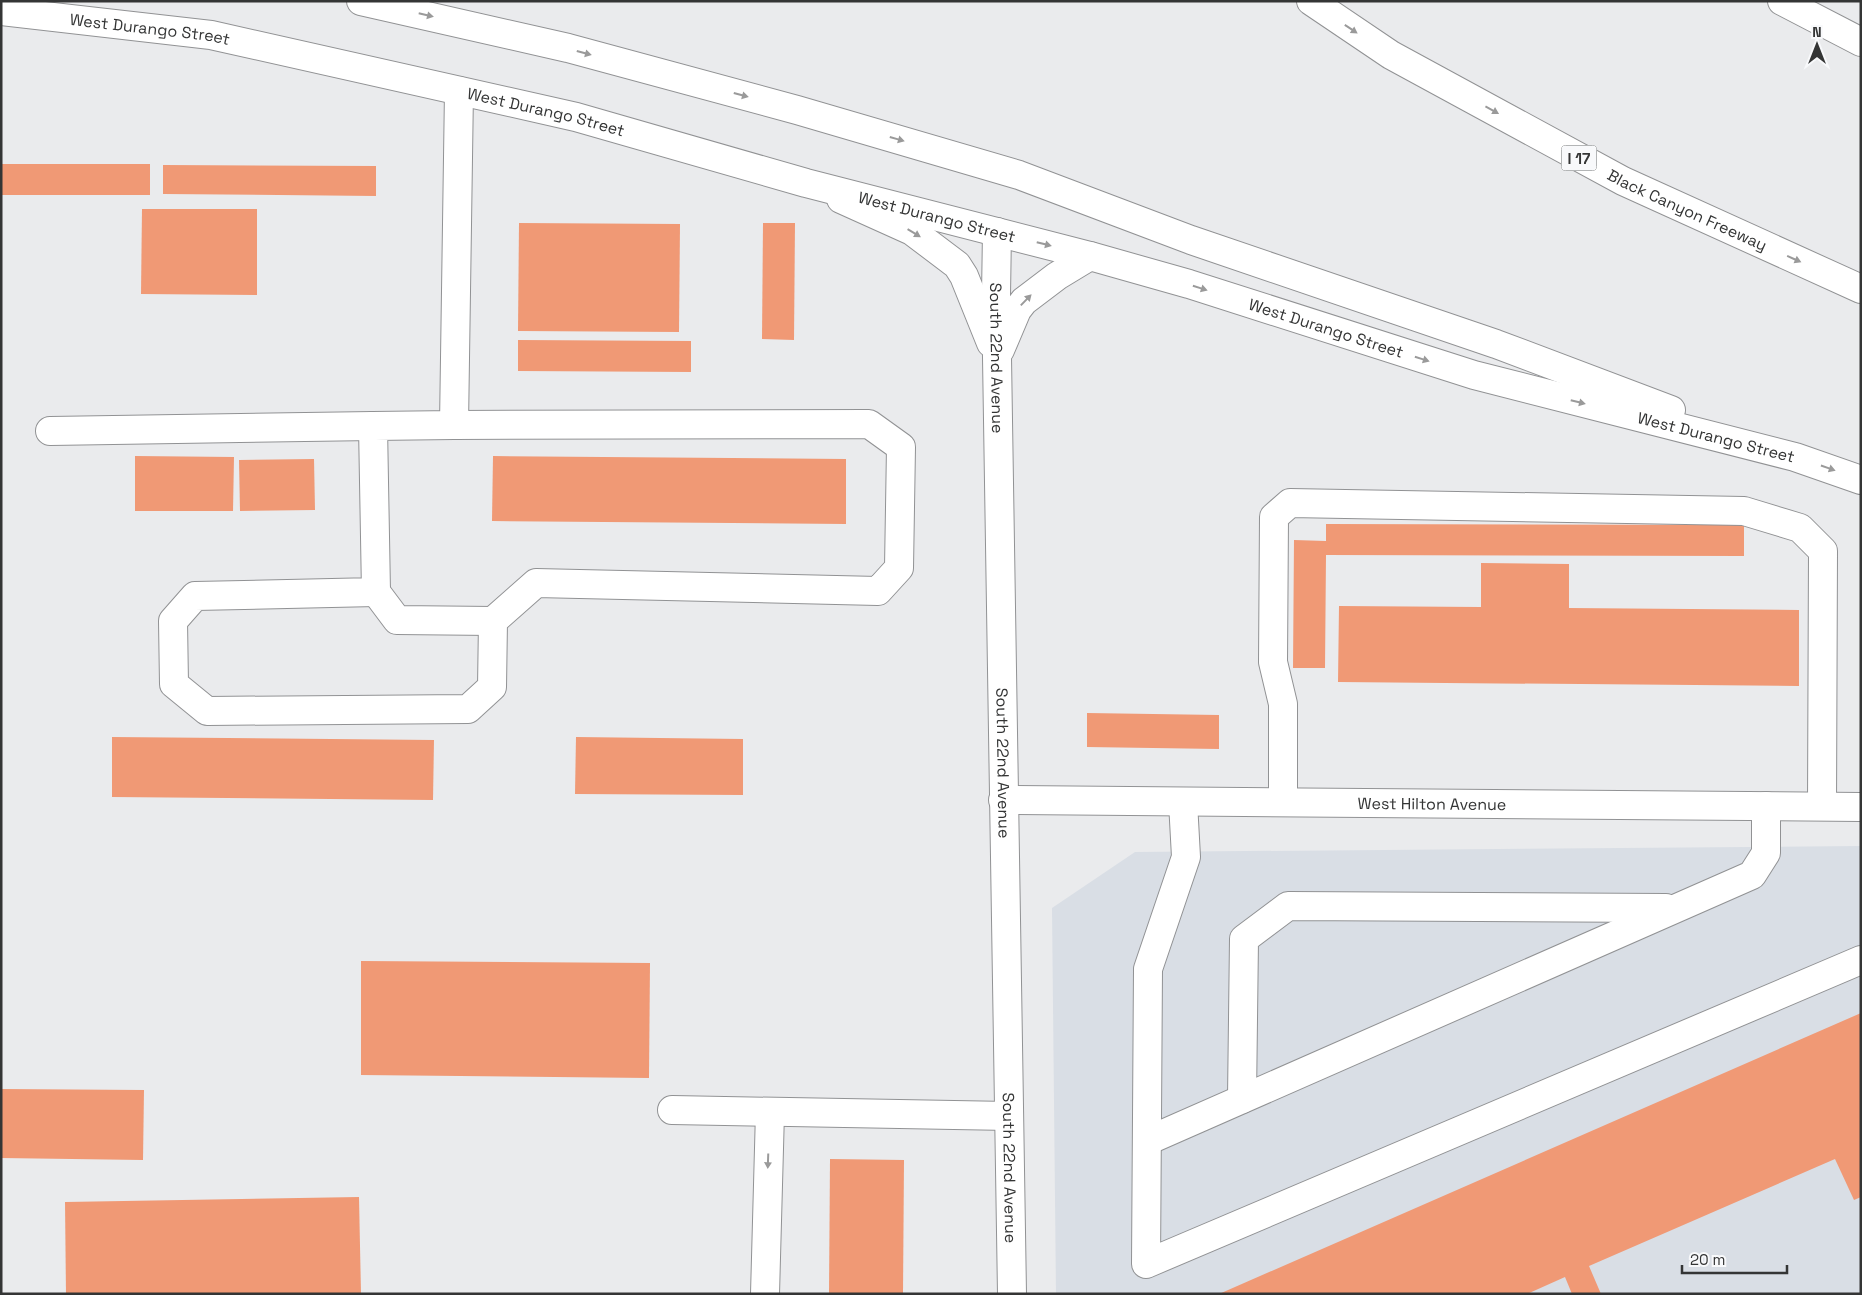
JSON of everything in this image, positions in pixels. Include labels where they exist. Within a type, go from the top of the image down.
[{"type":"main road","points":[[361,1],[568,48],[797,110],[1019,175],[1192,240],[1496,344],[1795,457]]},
{"type":"main road","name":"Black Canyon Freeway","points":[[1311,1],[1391,55],[1623,181],[1861,289]]},
{"type":"main road","points":[[1782,1],[1861,42]]},
{"type":"main road","name":"West Durango Street","points":[[1,11],[211,35],[576,117],[806,183],[1090,256],[1189,284],[1474,376],[1795,457],[1861,480]]},
{"type":"main road","points":[[454,425],[459,91]]},
{"type":"main road","points":[[806,183],[912,232],[957,265],[964,276],[997,358]]},
{"type":"main road","name":"South 22nd Avenue","points":[[997,232],[1003,800],[1012,1294]]},
{"type":"main road","points":[[997,358],[1017,310],[1024,300],[1090,256]]},
{"type":"main road","points":[[50,430],[373,426],[454,425],[869,424],[901,447],[899,568],[878,591],[536,583],[493,621],[396,620],[376,592],[373,426]]},
{"type":"main road","points":[[1283,802],[1283,704],[1273,662],[1274,517],[1290,503],[1744,511],[1800,528],[1823,551],[1822,806]]},
{"type":"main road","points":[[376,592],[195,596],[173,621],[174,684],[206,711],[468,709],[492,687],[493,621]]},
{"type":"main road","name":"West Hilton Avenue","points":[[1003,800],[1861,807]]},
{"type":"main road","points":[[1183,802],[1186,858],[1148,969],[1146,1264],[1861,960]]},
{"type":"main road","points":[[1147,1142],[1752,875],[1766,853],[1766,806]]},
{"type":"main road","points":[[1242,1099],[1244,939],[1288,906],[1676,908]]},
{"type":"main road","points":[[672,1110],[1009,1116]]},
{"type":"main road","points":[[765,1294],[770,1112]]},
{"type":"shaded area","points":[[1861,846],[1861,1294],[1056,1294],[1052,908],[1135,852]]},
{"type":"building","points":[[1,164],[150,164],[150,195],[1,195]]},
{"type":"building","points":[[163,165],[376,166],[376,196],[163,194]]},
{"type":"building","points":[[142,209],[257,209],[257,295],[141,294]]},
{"type":"building","points":[[519,223],[680,224],[679,332],[518,331]]},
{"type":"building","points":[[763,223],[795,223],[794,340],[762,339]]},
{"type":"building","points":[[518,340],[691,341],[691,372],[518,371]]},
{"type":"building","points":[[135,456],[234,457],[233,511],[135,511]]},
{"type":"building","points":[[493,456],[846,459],[846,524],[492,521]]},
{"type":"building","points":[[314,459],[315,510],[240,511],[239,460]]},
{"type":"building","points":[[1326,524],[1744,525],[1744,556],[1326,555],[1325,668],[1293,668],[1294,540],[1326,541]]},
{"type":"building","points":[[1481,563],[1569,564],[1569,608],[1799,610],[1799,686],[1338,682],[1339,606],[1481,607]]},
{"type":"building","points":[[1087,713],[1219,715],[1219,749],[1087,747]]},
{"type":"building","points":[[112,737],[434,740],[433,800],[112,797]]},
{"type":"building","points":[[576,737],[743,739],[743,795],[575,794]]},
{"type":"building","points":[[361,961],[650,963],[649,1078],[361,1075]]},
{"type":"building","points":[[1861,1013],[1861,1197],[1854,1200],[1835,1159],[1589,1266],[1601,1294],[1572,1294],[1565,1277],[1527,1294],[1219,1294]]},
{"type":"building","points":[[1,1089],[144,1090],[143,1160],[1,1158]]},
{"type":"building","points":[[830,1159],[904,1160],[903,1294],[829,1294]]},
{"type":"building","points":[[359,1197],[361,1294],[66,1294],[65,1202]]}]
